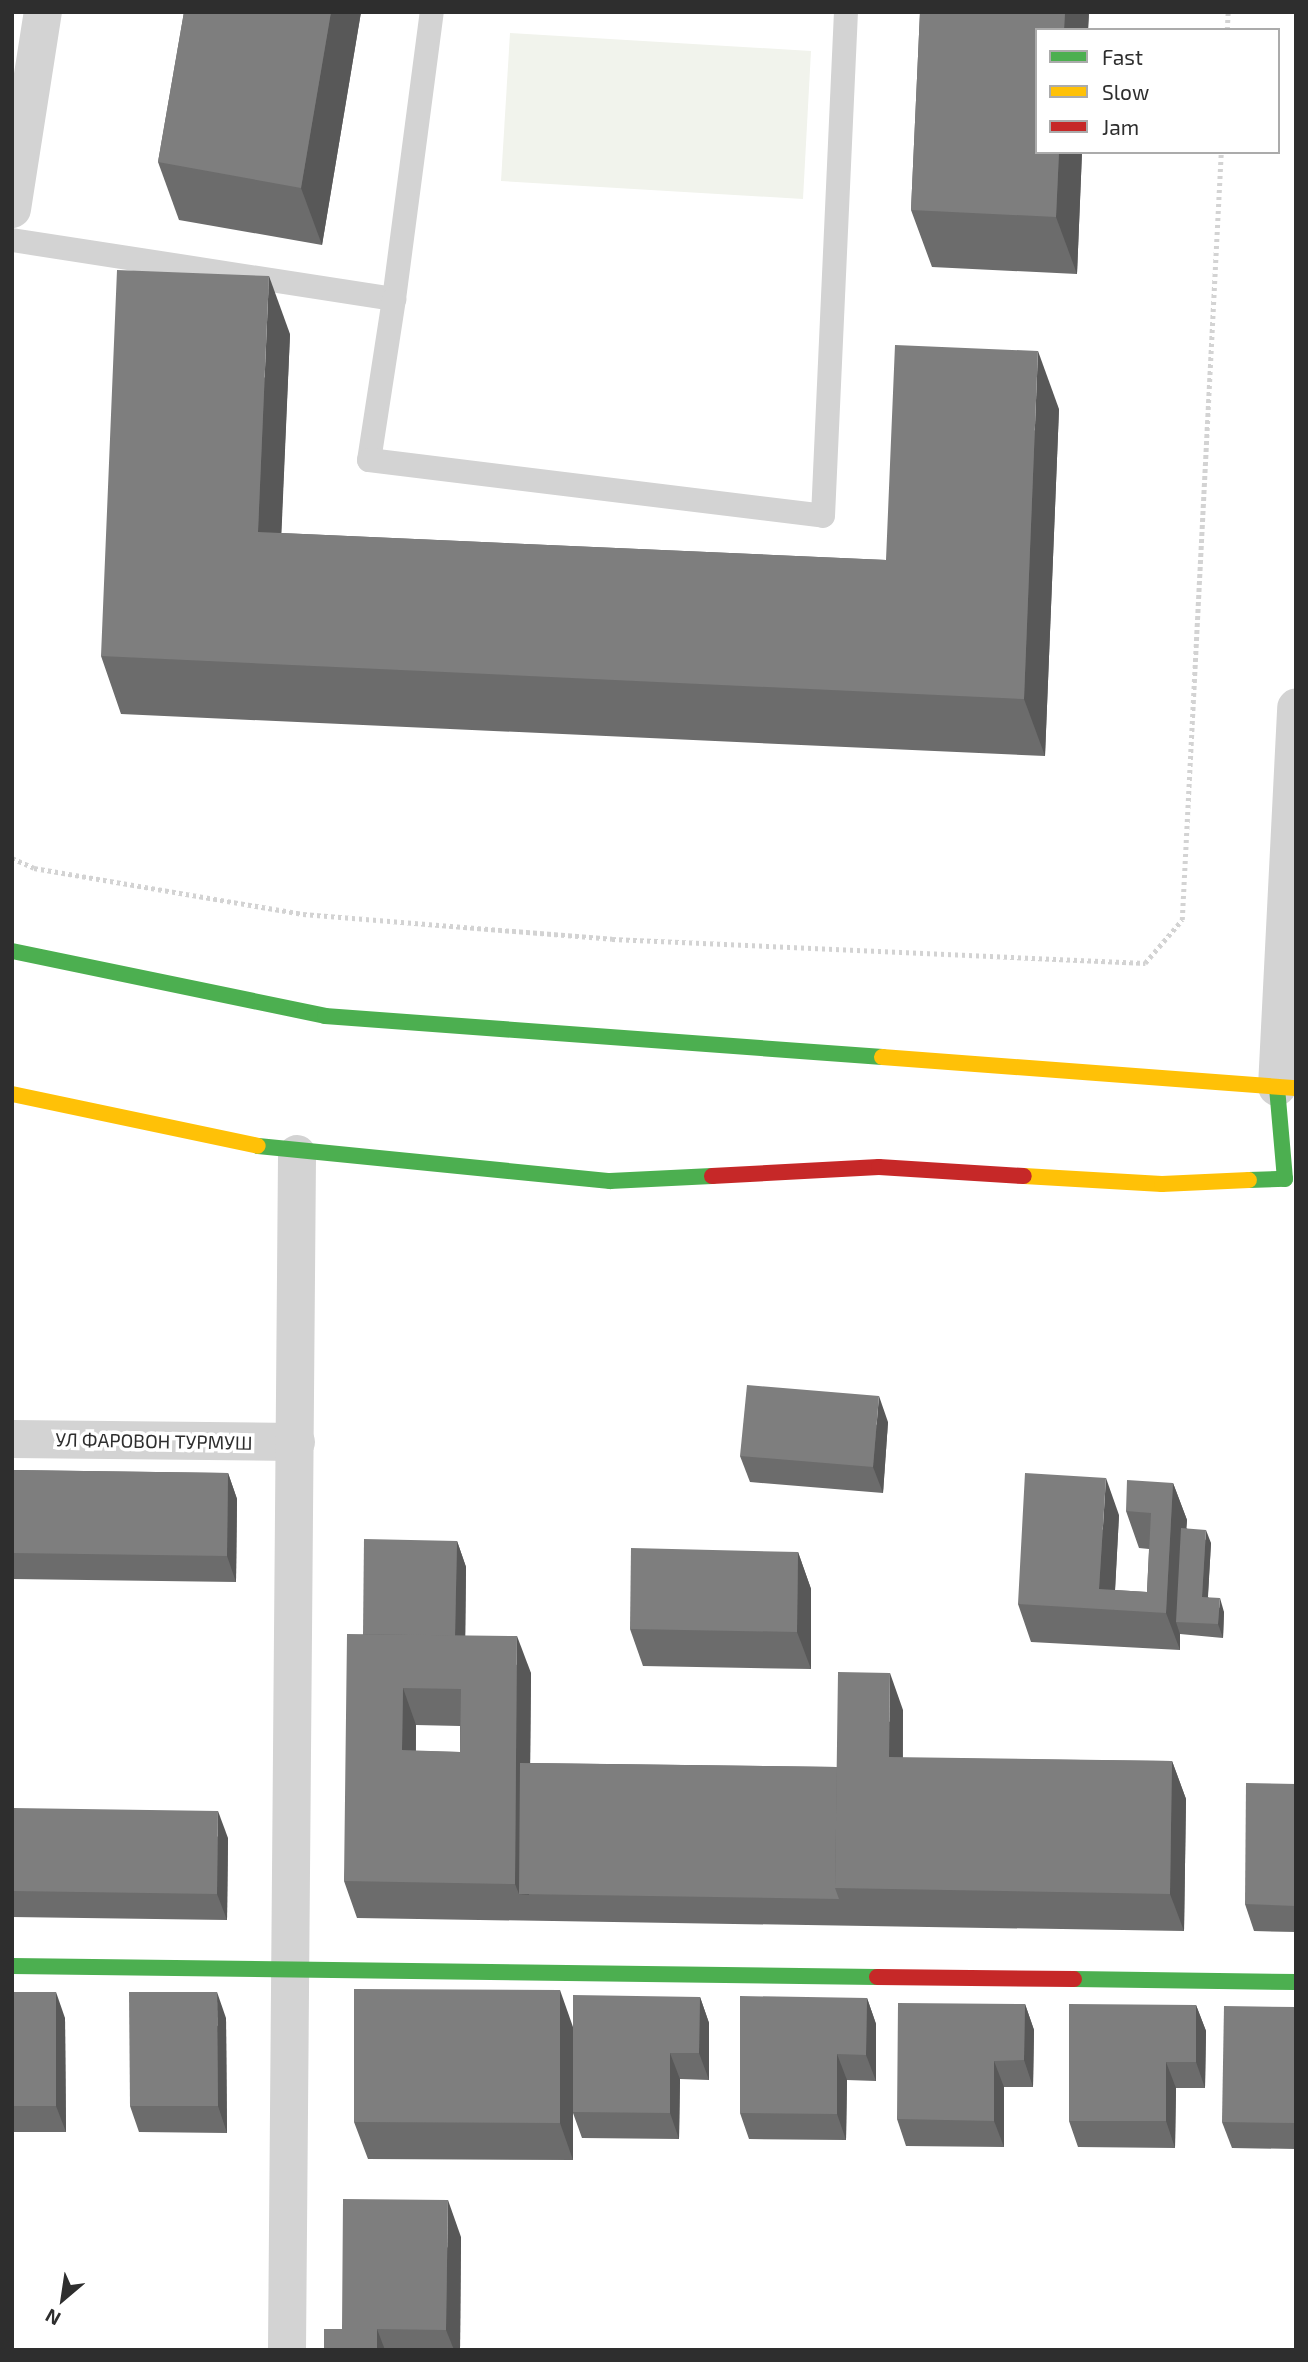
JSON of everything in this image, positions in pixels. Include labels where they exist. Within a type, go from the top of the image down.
[{"type":"street","points":[[12,209],[43,12]]},
{"type":"street","points":[[12,1094],[297,1154],[610,1181],[879,1167],[1162,1184],[1290,1180],[1286,1088],[1296,707]]},
{"type":"street","points":[[12,951],[325,1016],[1286,1088]]},
{"type":"street","points":[[287,2350],[297,1154]]},
{"type":"street","name":"УЛ ФАРОВОН ТУРМУШ","points":[[12,1439],[296,1442]]},
{"type":"street","points":[[12,1966],[290,1966],[1296,1982]]},
{"type":"lane","points":[[432,12],[394,299],[369,460],[823,516],[846,12]]},
{"type":"lane","points":[[12,240],[394,299]]},
{"type":"path","points":[[12,858],[34,868],[303,914],[612,939],[1145,963],[1182,920],[1221,154]]},
{"type":"shaded area","points":[[510,33],[811,51],[803,199],[501,181]]},
{"type":"building","points":[[184,12],[331,12],[301,188],[158,162]]},
{"type":"building","points":[[920,12],[1065,12],[1064,28],[1035,28],[1035,154],[1059,154],[1056,217],[911,210]]},
{"type":"building","points":[[117,270],[269,276],[258,532],[886,560],[895,345],[1038,351],[1024,699],[101,656]]},
{"type":"building","points":[[747,1385],[879,1396],[873,1467],[740,1456]]},
{"type":"building","points":[[12,1470],[228,1473],[227,1556],[12,1553]]},
{"type":"building","points":[[1025,1473],[1106,1478],[1099,1589],[1147,1592],[1151,1513],[1126,1511],[1127,1480],[1173,1483],[1166,1613],[1018,1604]]},
{"type":"building","points":[[1181,1528],[1206,1530],[1202,1597],[1220,1598],[1218,1624],[1176,1622]]},
{"type":"building","points":[[364,1539],[457,1541],[455,1636],[363,1634]]},
{"type":"building","points":[[631,1548],[798,1552],[797,1632],[630,1629]]},
{"type":"building","points":[[347,1634],[517,1636],[515,1884],[344,1881]],"holes":[[[403,1688],[461,1689],[460,1752],[402,1750]]]},
{"type":"building","points":[[838,1672],[890,1673],[889,1757],[1172,1761],[1170,1894],[835,1888]]},
{"type":"building","points":[[520,1763],[837,1767],[835,1888],[839,1899],[519,1894]]},
{"type":"building","points":[[1246,1783],[1296,1784],[1296,1906],[1245,1904]]},
{"type":"building","points":[[12,1808],[218,1811],[217,1894],[12,1891]]},
{"type":"building","points":[[354,1989],[560,1990],[560,2123],[354,2122]]},
{"type":"building","points":[[12,1992],[56,1992],[56,2106],[12,2106]]},
{"type":"building","points":[[129,1992],[217,1992],[218,2106],[130,2106]]},
{"type":"building","points":[[573,1995],[700,1997],[699,2053],[670,2053],[670,2113],[573,2112]]},
{"type":"building","points":[[740,1996],[867,1998],[866,2055],[837,2054],[837,2114],[740,2113]]},
{"type":"building","points":[[898,2003],[1025,2004],[1024,2060],[994,2061],[994,2121],[897,2119]]},
{"type":"building","points":[[1069,2004],[1196,2005],[1196,2062],[1166,2062],[1166,2121],[1069,2121]]},
{"type":"building","points":[[1224,2006],[1296,2007],[1296,2123],[1222,2122]]},
{"type":"building","points":[[343,2199],[448,2200],[446,2330],[377,2329],[377,2350],[324,2350],[324,2329],[342,2329]]},
{"type":"traffic: fast","points":[[12,951],[325,1016],[882,1057]]},
{"type":"traffic: fast","points":[[1249,1180],[1285,1179],[1277,1087]]},
{"type":"traffic: fast","points":[[258,1146],[610,1181],[712,1176]]},
{"type":"traffic: fast","points":[[12,1966],[877,1977]]},
{"type":"traffic: fast","points":[[1074,1979],[1296,1982]]},
{"type":"traffic: slow","points":[[882,1057],[1296,1088]]},
{"type":"traffic: slow","points":[[12,1094],[258,1146]]},
{"type":"traffic: slow","points":[[1024,1176],[1162,1184],[1249,1180]]},
{"type":"traffic: jam","points":[[712,1176],[879,1167],[1024,1176]]},
{"type":"traffic: jam","points":[[877,1977],[1074,1979]]}]
